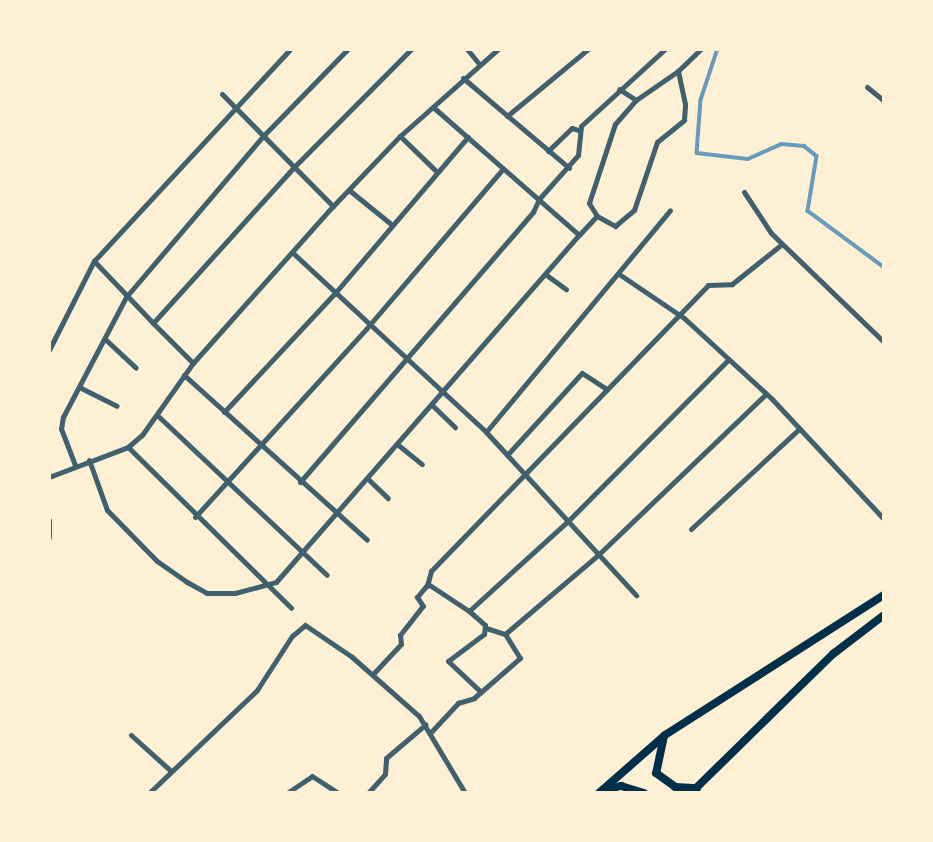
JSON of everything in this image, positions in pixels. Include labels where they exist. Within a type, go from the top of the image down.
[{"type":"highway","points":[[600,792],[665,735],[884,596]]},
{"type":"highway","points":[[665,735],[656,773],[675,787],[694,790],[748,741],[833,654],[884,615]]},
{"type":"highway","points":[[600,792],[621,786],[643,793]]},
{"type":"street","points":[[49,350],[93,261],[234,106],[290,49]]},
{"type":"street","points":[[75,466],[61,429],[79,387],[126,297],[264,135],[348,49]]},
{"type":"street","points":[[153,323],[295,166],[411,49]]},
{"type":"street","points":[[467,49],[479,64]]},
{"type":"street","points":[[49,477],[128,447],[157,415],[193,363],[333,206],[400,136],[498,49]]},
{"type":"street","points":[[507,116],[588,49]]},
{"type":"street","points":[[578,130],[665,49]]},
{"type":"street","points":[[678,71],[684,120],[657,142],[634,210],[615,226],[597,216],[589,203],[615,124],[636,100],[678,71],[701,49]]},
{"type":"street","points":[[463,78],[569,168]]},
{"type":"street","points":[[866,87],[884,101]]},
{"type":"street","points":[[619,89],[636,100]]},
{"type":"street","points":[[222,94],[333,206]]},
{"type":"street","points":[[433,107],[579,235]]},
{"type":"street","points":[[548,151],[572,128],[578,130]]},
{"type":"street","points":[[300,482],[526,220],[539,199],[569,168],[580,151],[578,130]]},
{"type":"street","points":[[400,136],[436,172]]},
{"type":"street","points":[[224,412],[335,293],[391,224],[468,138]]},
{"type":"street","points":[[195,517],[370,325],[502,170]]},
{"type":"street","points":[[349,190],[391,224]]},
{"type":"street","points":[[744,192],[762,223],[884,342]]},
{"type":"street","points":[[486,432],[670,210]]},
{"type":"street","points":[[89,460],[107,510],[158,561],[187,582],[210,593],[268,587],[303,553],[597,216]]},
{"type":"street","points":[[373,674],[401,644],[400,635],[422,608],[417,599],[427,586],[427,576],[711,282],[732,284],[782,244]]},
{"type":"street","points":[[293,254],[407,356],[486,432],[636,594]]},
{"type":"street","points":[[93,261],[193,363]]},
{"type":"street","points":[[545,274],[566,289]]},
{"type":"street","points":[[619,274],[679,314],[729,359],[766,394],[884,519]]},
{"type":"street","points":[[105,339],[136,368]]},
{"type":"street","points":[[469,611],[568,521],[729,359]]},
{"type":"street","points":[[507,455],[582,373],[607,389]]},
{"type":"street","points":[[184,375],[335,515],[367,540]]},
{"type":"street","points":[[79,387],[117,406]]},
{"type":"street","points":[[505,634],[599,554],[766,394]]},
{"type":"street","points":[[432,405],[456,427]]},
{"type":"street","points":[[157,415],[327,575]]},
{"type":"street","points":[[691,529],[799,429]]},
{"type":"street","points":[[397,444],[422,464]]},
{"type":"street","points":[[128,447],[195,517],[291,608]]},
{"type":"street","points":[[367,478],[388,498]]},
{"type":"street","points":[[49,520],[49,537]]},
{"type":"street","points":[[427,586],[432,585],[469,611],[486,628],[505,634],[520,657],[481,692],[458,703],[431,732]]},
{"type":"street","points":[[149,793],[257,690],[300,626],[310,626],[373,674],[426,724],[465,793]]},
{"type":"street","points":[[481,692],[448,661],[476,643],[486,628]]},
{"type":"street","points":[[368,793],[385,774],[386,758],[426,724]]},
{"type":"street","points":[[131,735],[171,771]]},
{"type":"street","points":[[287,793],[312,776],[338,793]]},
{"type":"waterway","points":[[718,49],[701,100],[697,153],[748,159],[781,144],[804,146],[817,156],[808,211],[884,267]]}]
